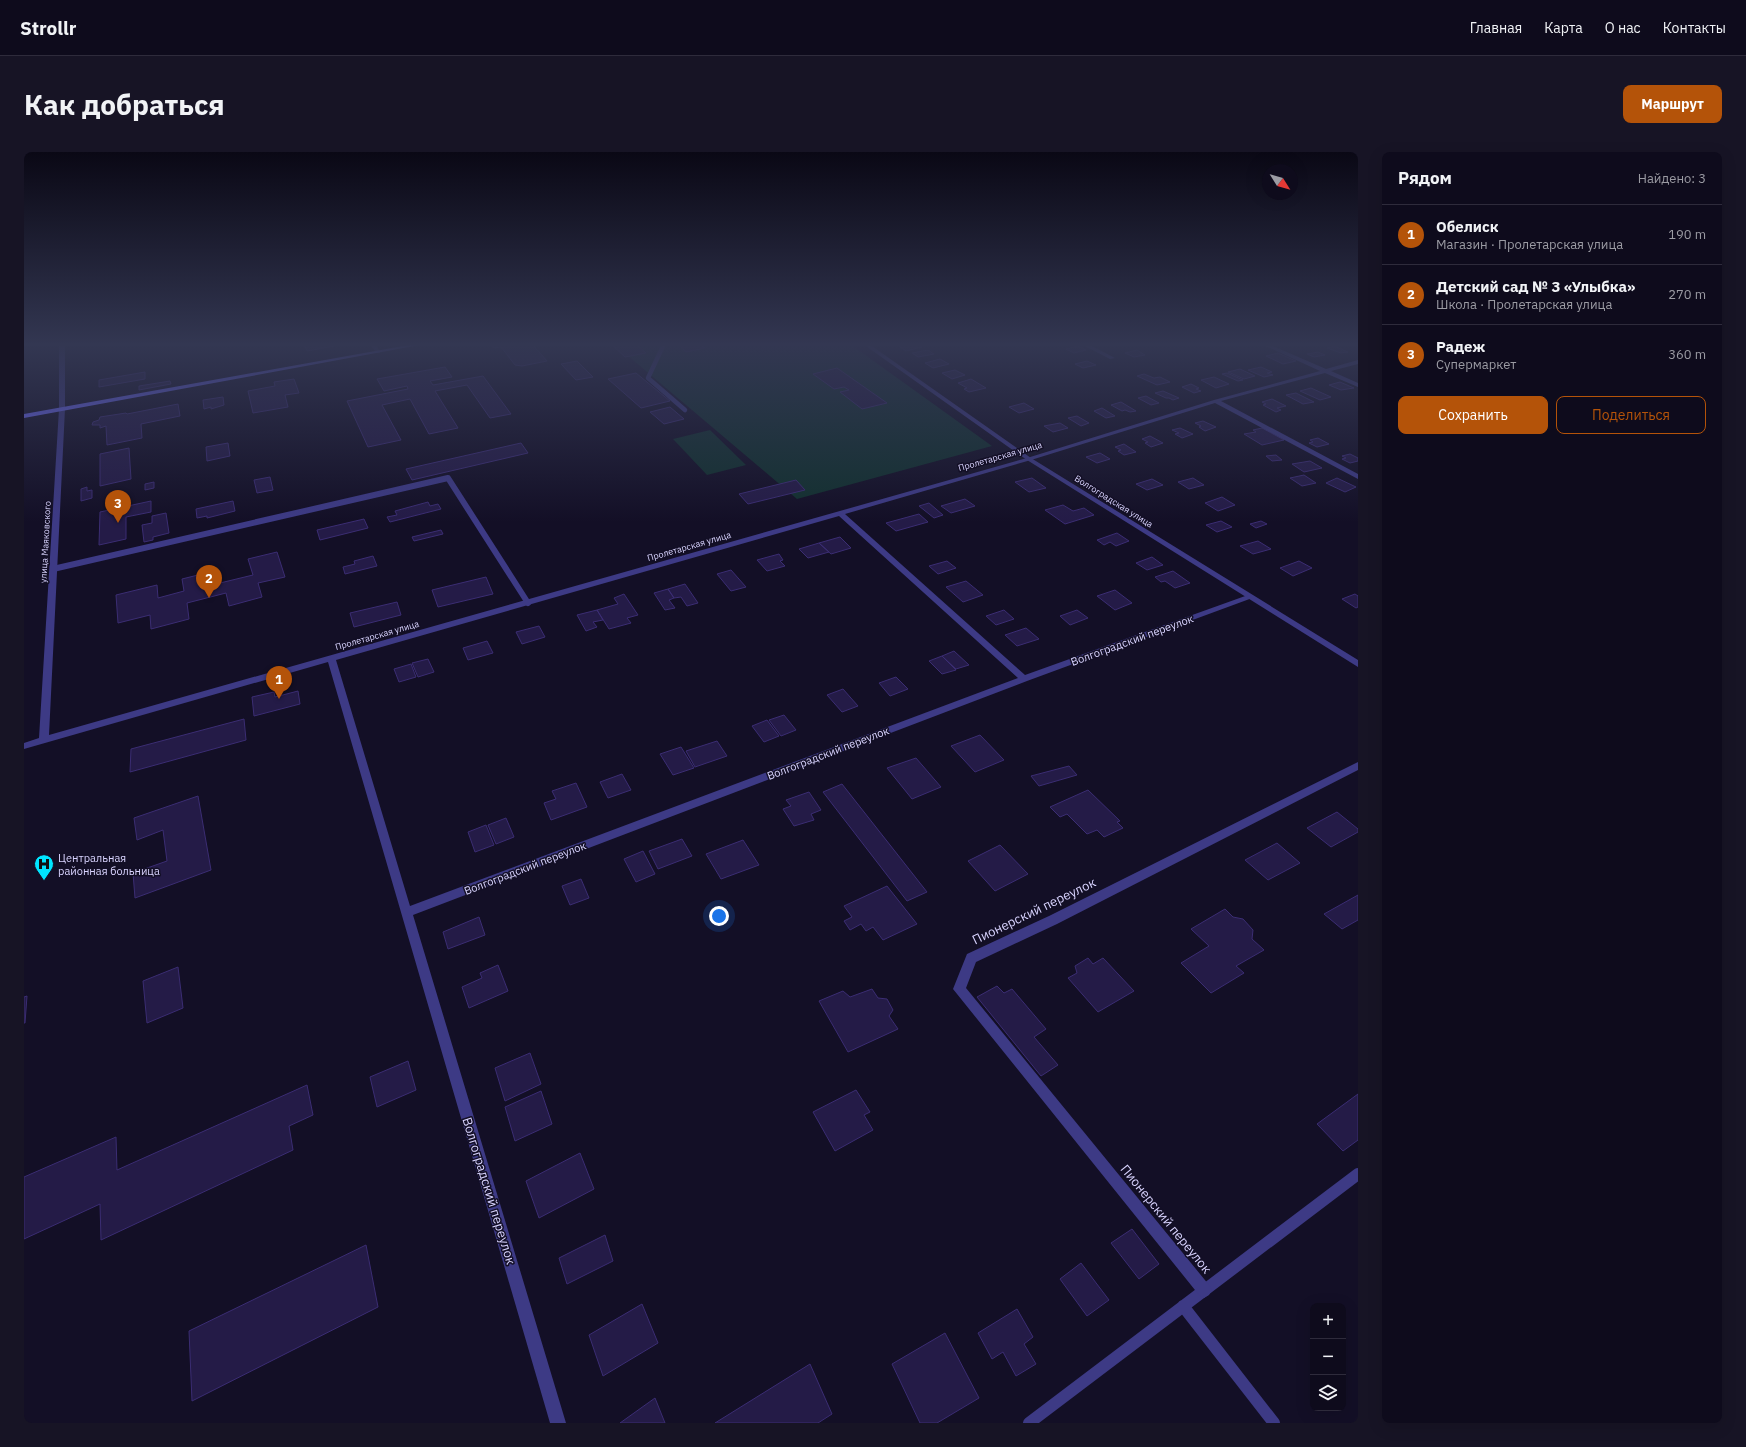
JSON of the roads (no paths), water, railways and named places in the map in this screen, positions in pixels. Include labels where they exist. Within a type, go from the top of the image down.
[{"type":"main road","points":[[24,416],[94,403]]},
{"type":"street","name":"улица Маяковского","points":[[44,741],[62,403]]},
{"type":"street","name":"Волгоградская улица","points":[[951,403],[1029,458],[1358,664]]},
{"type":"street","name":"Пролетарская улица","points":[[24,746],[840,513],[1029,458],[1208,403]]},
{"type":"street","points":[[1220,403],[1358,477]]},
{"type":"street","points":[[840,513],[1024,679]]},
{"type":"street","name":"Волгоградский переулок","points":[[406,914],[1024,679],[1251,597]]},
{"type":"street","name":"Волгоградский переулок","points":[[331,659],[558,1423]]},
{"type":"street","name":"Пионерский переулок","points":[[1204,1290],[959,989],[971,958],[1053,920],[1358,766]]},
{"type":"lane","points":[[677,403],[685,410]]},
{"type":"lane","points":[[53,569],[448,478],[528,603]]},
{"type":"lane","points":[[1029,1423],[1358,1174]]},
{"type":"lane","points":[[1183,1306],[1274,1423]]},
{"type":"place","name":"Радеж","points":[[118,523]]},
{"type":"place","name":"Детский сад № 3 «Улыбка»","points":[[209,598]]},
{"type":"place","name":"Обелиск","points":[[279,699]]},
{"type":"place","name":"Центральная районная больница","points":[[44,881]]}]
